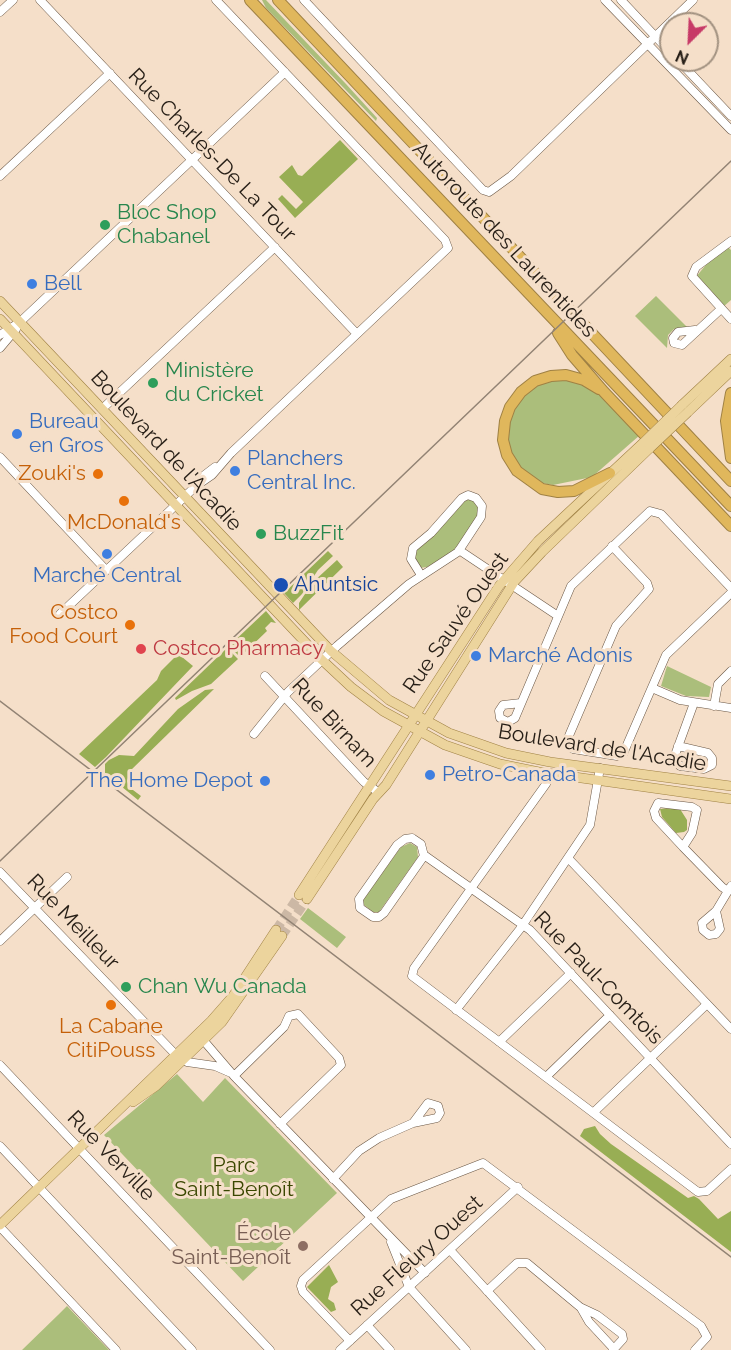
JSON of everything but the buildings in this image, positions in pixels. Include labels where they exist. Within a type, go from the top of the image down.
[{"type":"highway","name":"Autoroute des Laurentides","points":[[250,0],[731,506]]},
{"type":"highway","name":"Autoroute des Laurentides","points":[[278,0],[731,482]]},
{"type":"highway","points":[[545,312],[572,355],[604,392],[731,526]]},
{"type":"highway","points":[[604,392],[571,376],[554,376],[539,380],[525,388],[513,401],[505,421],[503,435],[512,464],[524,478],[538,487],[569,492],[610,473]]},
{"type":"highway","points":[[731,393],[726,428],[731,458]]},
{"type":"main road","name":"Boulevard de l'Acadie","points":[[0,301],[331,651],[370,686],[414,716],[467,741],[506,753],[731,786]]},
{"type":"main road","name":"Boulevard de l'Acadie","points":[[0,319],[322,660],[361,695],[408,726],[480,758],[549,774],[731,799]]},
{"type":"main road","points":[[685,409],[731,359]]},
{"type":"main road","points":[[685,409],[731,371]]},
{"type":"main road","name":"Rue Sauvé Ouest","points":[[374,789],[386,784],[426,722],[507,584],[685,409]]},
{"type":"main road","name":"Rue Sauvé Ouest","points":[[303,897],[374,789],[414,716],[538,542],[610,473],[647,445]]},
{"type":"main road","points":[[1,1224],[118,1112],[156,1086],[180,1058],[225,1006],[279,933],[232,1010],[204,1041],[180,1058]]},
{"type":"street","points":[[0,12],[13,0]]},
{"type":"street","name":"Rue Charles-De La Tour","points":[[40,0],[357,334]]},
{"type":"street","points":[[60,614],[196,486],[212,475],[216,467],[448,246],[445,240],[216,0]]},
{"type":"street","points":[[304,0],[483,190],[490,192],[504,182],[693,0]]},
{"type":"street","points":[[605,0],[731,130]]},
{"type":"street","points":[[621,0],[659,40]]},
{"type":"street","points":[[0,348],[20,322],[285,72]]},
{"type":"street","points":[[689,72],[731,116]]},
{"type":"street","points":[[0,176],[110,73]]},
{"type":"street","points":[[731,241],[696,267],[692,276],[731,319]]},
{"type":"street","points":[[102,409],[275,247]]},
{"type":"street","points":[[695,330],[721,309]]},
{"type":"street","points":[[0,335],[12,331]]},
{"type":"street","points":[[0,457],[106,570]]},
{"type":"street","points":[[254,734],[284,697],[331,651],[421,575],[459,550],[480,519],[481,504],[476,498],[464,497],[431,533],[414,547],[411,560],[421,575]]},
{"type":"street","points":[[520,703],[573,584],[612,546],[647,513],[656,511],[731,591],[670,650],[622,754],[575,750],[568,744],[568,737],[617,623],[649,589],[647,583],[612,546]]},
{"type":"street","points":[[459,550],[558,616]]},
{"type":"street","points":[[714,706],[717,686],[731,671]]},
{"type":"street","name":"Rue Birnam","points":[[265,676],[374,789]]},
{"type":"street","points":[[652,688],[676,699],[731,708]]},
{"type":"street","points":[[678,746],[708,753],[712,758],[712,765],[705,770],[679,766],[674,758],[678,746],[694,703]]},
{"type":"street","points":[[456,1010],[523,925],[592,820],[600,768]]},
{"type":"street","points":[[549,774],[546,784],[412,974],[456,1010],[697,1191],[707,1191],[731,1169]]},
{"type":"street","points":[[683,847],[692,832],[697,810],[692,807],[657,804],[654,816],[683,847],[730,889],[716,911]]},
{"type":"street","name":"Rue Paul-Comtois","points":[[424,855],[381,915],[373,917],[360,908],[359,899],[402,840],[409,838],[417,840],[423,847],[424,855],[523,925],[731,1144]]},
{"type":"street","points":[[568,858],[731,1029]]},
{"type":"street","name":"Rue Meilleur","points":[[0,872],[180,1058]]},
{"type":"street","points":[[0,940],[67,877]]},
{"type":"street","points":[[499,1042],[571,973]]},
{"type":"street","points":[[594,1112],[707,1004]]},
{"type":"street","points":[[234,1076],[284,1027],[293,1014],[298,1014],[339,1058],[341,1065],[280,1124]]},
{"type":"street","points":[[546,1077],[610,1015]]},
{"type":"street","points":[[204,1041],[234,1076],[425,1273]]},
{"type":"street","points":[[180,1058],[218,1067],[234,1076]]},
{"type":"street","name":"Rue Verville","points":[[0,1065],[270,1350]]},
{"type":"street","points":[[333,1179],[364,1147],[412,1123]]},
{"type":"street","points":[[0,1146],[192,1350]]},
{"type":"street","points":[[350,1341],[304,1293],[301,1284],[307,1275],[369,1217],[398,1195],[485,1163],[699,1324],[707,1334],[705,1340],[695,1350]]},
{"type":"street","name":"Rue Fleury Ouest","points":[[340,1350],[518,1187]]},
{"type":"street","points":[[1,1224],[116,1350]]},
{"type":"street","points":[[389,1238],[401,1284],[409,1287],[466,1350]]},
{"type":"street","points":[[450,1251],[541,1350]]},
{"type":"street","points":[[487,1291],[516,1264],[524,1262],[554,1283],[580,1307],[613,1349],[622,1341],[622,1334],[597,1315],[580,1307]]},
{"type":"street","points":[[367,1325],[390,1350]]},
{"type":"green space","points":[[262,0],[266,0],[346,84],[377,118],[376,121],[266,8]]},
{"type":"green space","points":[[340,140],[358,159],[295,218],[278,199],[282,195],[296,209],[303,202],[279,177],[292,165],[298,175],[302,176]]},
{"type":"green space","points":[[728,247],[731,250],[731,300],[723,307],[696,277],[709,261]]},
{"type":"green space","points":[[656,296],[687,327],[674,329],[668,335],[667,348],[635,316]]},
{"type":"green space","points":[[565,378],[585,384],[597,392],[640,435],[592,477],[553,485],[542,483],[519,468],[504,436],[517,400],[535,385]]},
{"type":"green space","points":[[470,499],[478,504],[479,515],[454,552],[427,567],[419,568],[413,558],[416,549],[438,531],[461,502]]},
{"type":"green space","points":[[328,551],[333,556],[318,570],[293,603],[284,593]]},
{"type":"green space","points":[[337,560],[343,567],[299,610],[299,603],[313,582]]},
{"type":"green space","points":[[266,611],[276,623],[271,622],[265,628],[267,631],[240,657],[229,646]]},
{"type":"green space","points":[[227,648],[238,659],[211,684],[176,700],[175,698]]},
{"type":"green space","points":[[180,652],[182,657],[193,666],[106,757],[95,767],[79,754],[157,680],[161,671]]},
{"type":"green space","points":[[667,666],[711,687],[709,697],[686,696],[661,686]]},
{"type":"green space","points":[[214,689],[130,771],[127,781],[129,787],[141,796],[138,800],[105,773],[105,764],[109,760],[119,755],[134,756],[178,709],[205,690]]},
{"type":"green space","points":[[660,809],[680,809],[687,820],[687,830],[676,833],[662,817]]},
{"type":"green space","points":[[410,843],[417,847],[418,857],[379,912],[373,912],[363,904],[363,900],[401,847]]},
{"type":"green space","points":[[308,908],[346,937],[337,948],[300,919]]},
{"type":"green space","name":"Parc Saint-Benoît","points":[[177,1074],[203,1102],[225,1078],[337,1193],[243,1281],[104,1135]]},
{"type":"green space","points":[[595,1126],[611,1144],[688,1198],[694,1196],[699,1199],[718,1219],[731,1211],[731,1252],[580,1136],[584,1129]]},
{"type":"green space","points":[[329,1265],[338,1282],[331,1287],[328,1299],[334,1303],[336,1310],[331,1312],[307,1287]]},
{"type":"green space","points":[[67,1306],[109,1350],[22,1350],[58,1315]]},
{"type":"tunnel","points":[[276,930],[299,895]]},
{"type":"tunnel","points":[[282,936],[307,899]]},
{"type":"railway","points":[[0,861],[731,161]]},
{"type":"railway","points":[[0,701],[731,1257]]},
{"type":"place","name":"Bloc Shop Chabanel","points":[[105,225]]},
{"type":"place","name":"Bell","points":[[32,284]]},
{"type":"place","name":"Ministère du Cricket","points":[[153,383]]},
{"type":"place","name":"Bureau en Gros","points":[[17,434]]},
{"type":"place","name":"Planchers Central Inc.","points":[[235,471]]},
{"type":"place","name":"Zouki's","points":[[98,474]]},
{"type":"place","name":"McDonald's","points":[[124,501]]},
{"type":"place","name":"BuzzFit","points":[[261,534]]},
{"type":"place","name":"Marché Central","points":[[107,554]]},
{"type":"place","name":"Ahuntsic","points":[[281,585]]},
{"type":"place","name":"Costco Food Court","points":[[130,625]]},
{"type":"place","name":"Costco Pharmacy","points":[[141,649]]},
{"type":"place","name":"Marché Adonis","points":[[476,656]]},
{"type":"place","name":"Petro-Canada","points":[[430,775]]},
{"type":"place","name":"The Home Depot","points":[[265,781]]},
{"type":"place","name":"Chan Wu Canada","points":[[126,987]]},
{"type":"place","name":"La Cabane CitiPouss","points":[[111,1005]]},
{"type":"place","name":"École Saint-Benoît","points":[[303,1246]]}]
